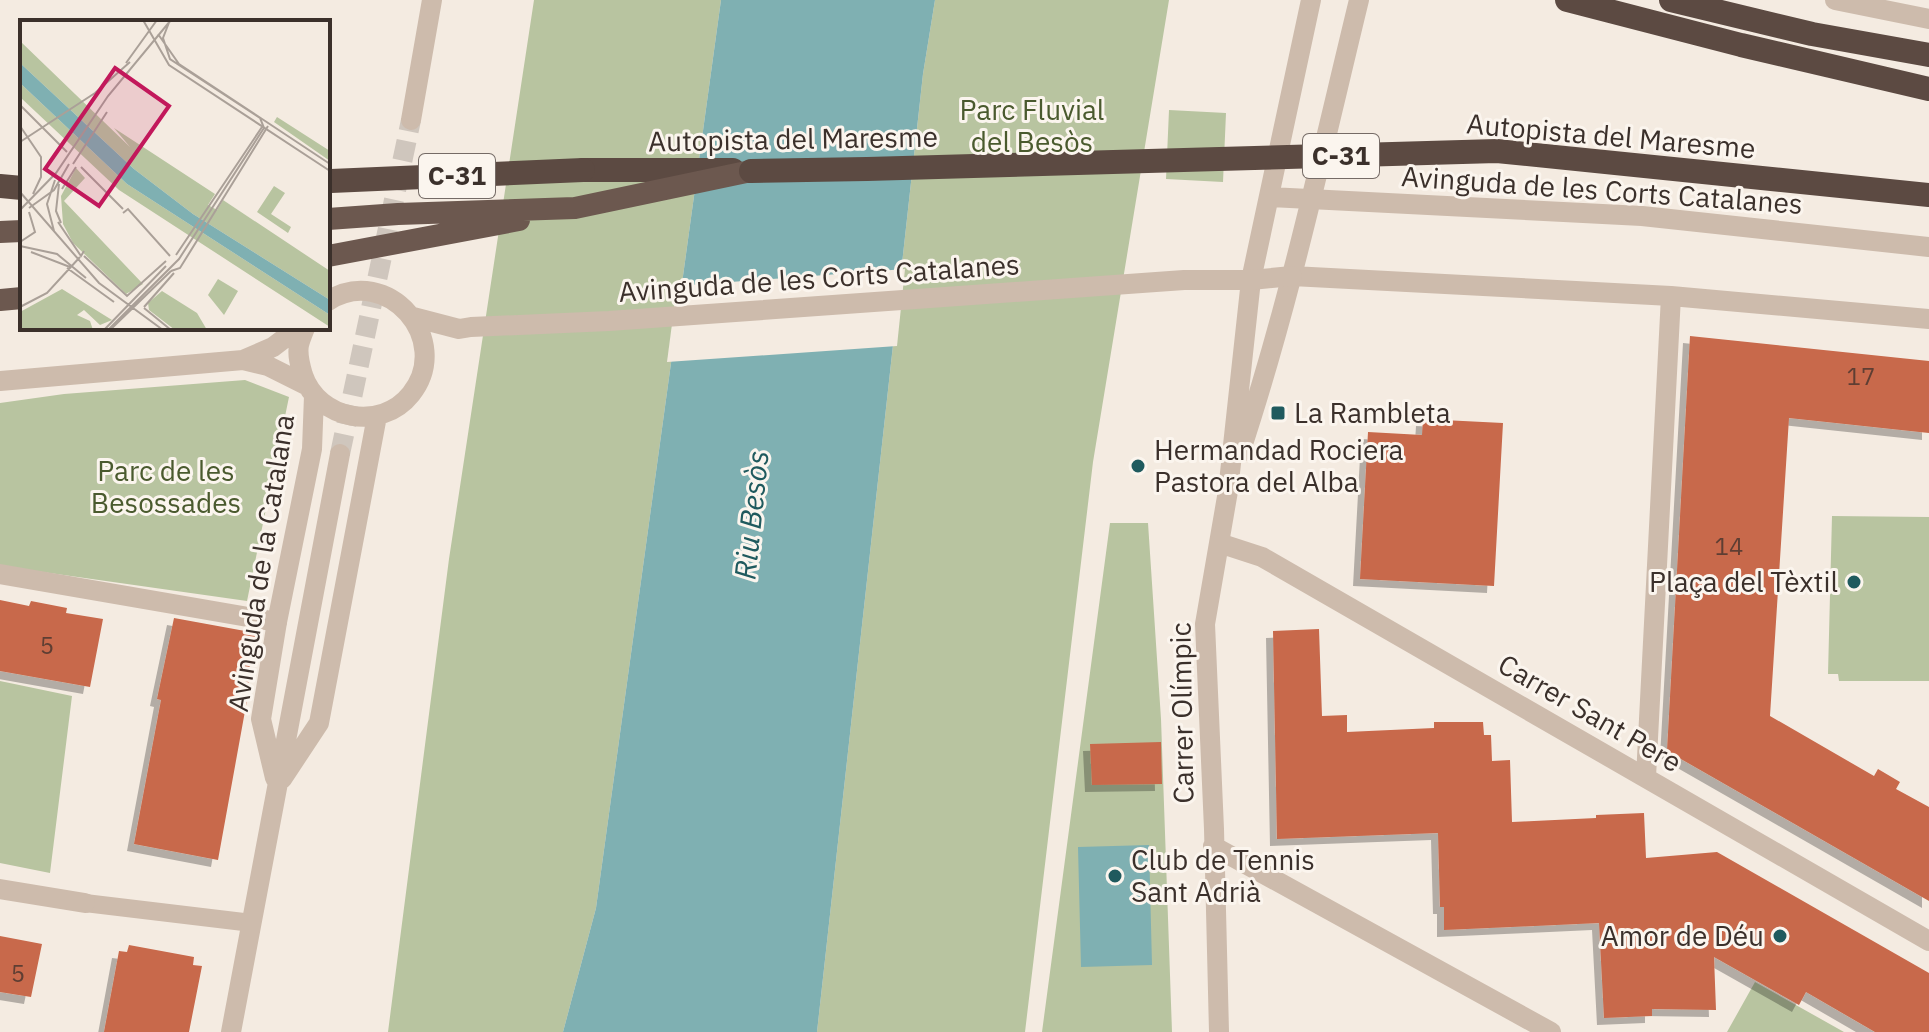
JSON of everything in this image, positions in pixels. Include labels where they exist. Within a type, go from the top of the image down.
[{"type":"highway","points":[[1567,0],[1929,89]]},
{"type":"highway","points":[[1671,0],[1812,34],[1929,55]]},
{"type":"highway","name":"Autopista del Maresme","points":[[330,182],[583,170],[883,169],[1497,151],[1929,195]]},
{"type":"highway","points":[[330,256],[482,228],[751,171]]},
{"type":"highway","points":[[0,186],[20,188]]},
{"type":"highway","points":[[330,219],[575,208]]},
{"type":"highway","points":[[0,232],[20,231]]},
{"type":"highway","points":[[0,300],[20,298]]},
{"type":"street","points":[[411,120],[432,0]]},
{"type":"street","name":"Carrer Olímpic","points":[[1219,1032],[1205,624],[1228,491],[1251,280],[1311,0]]},
{"type":"street","name":"Carrer Olímpic","points":[[1228,491],[1292,276],[1359,0]]},
{"type":"street","points":[[1835,0],[1929,19]]},
{"type":"street","name":"Avinguda de les Corts Catalanes","points":[[1269,197],[1642,216],[1929,247]]},
{"type":"street","points":[[1292,276],[1671,296],[1929,319]]},
{"type":"street","name":"Avinguda de les Corts Catalanes","points":[[413,317],[459,329],[761,311],[1184,280],[1251,280],[1292,276]]},
{"type":"street","points":[[0,381],[243,360],[268,366],[310,391],[330,410],[349,416],[377,416],[396,408],[411,394],[421,375],[425,353],[413,317],[384,295],[369,291],[338,295],[330,300]]},
{"type":"street","points":[[1646,777],[1671,296]]},
{"type":"street","points":[[423,361],[459,329]]},
{"type":"street","points":[[243,360],[273,347],[295,330]]},
{"type":"street","name":"Avinguda de la Catalana","points":[[277,785],[261,719],[312,449],[310,391],[299,363],[299,345],[304,330]]},
{"type":"street","name":"Avinguda de la Catalana","points":[[277,785],[319,723],[377,416]]},
{"type":"street","name":"Avinguda de la Catalana","points":[[231,1032],[340,454]]},
{"type":"street","name":"Carrer Sant Pere","points":[[1219,543],[1262,557],[1929,941]]},
{"type":"street","points":[[0,574],[277,622]]},
{"type":"street","points":[[1213,846],[1551,1032]]},
{"type":"street","points":[[0,889],[85,903]]},
{"type":"lane","points":[[85,903],[252,923]]},
{"type":"green space","points":[[534,0],[721,0],[596,908],[563,1032],[388,1032],[449,559]]},
{"type":"green space","name":"Parc Fluvial del Besòs","points":[[935,0],[1169,0],[1093,462],[1025,1032],[817,1032],[923,74]]},
{"type":"green space","points":[[1169,110],[1226,113],[1223,182],[1166,179]]},
{"type":"green space","name":"Parc de les Besossades","points":[[245,380],[289,397],[247,601],[0,566],[0,403],[64,394]]},
{"type":"green space","points":[[1832,516],[1929,517],[1929,681],[1839,681],[1838,674],[1828,674]]},
{"type":"green space","name":"Club de Tennis Sant Adrià","points":[[1110,523],[1148,523],[1161,719],[1172,1032],[1042,1032]]},
{"type":"green space","points":[[0,681],[72,696],[50,873],[0,863]]},
{"type":"green space","points":[[1755,982],[1844,1032],[1727,1032]]},
{"type":"water","name":"Riu Besòs","points":[[721,0],[935,0],[923,74],[817,1032],[563,1032],[596,908]]},
{"type":"water","points":[[1149,845],[1152,965],[1081,967],[1078,847]]},
{"type":"pier","points":[[905,269],[897,346],[667,362],[677,286]]},
{"type":"building","points":[[1690,336],[1929,361],[1929,433],[1789,418],[1770,716],[1874,776],[1878,769],[1900,782],[1896,789],[1929,807],[1929,901],[1667,751]]},
{"type":"building","points":[[1423,419],[1503,423],[1494,586],[1360,579],[1368,432],[1422,435]]},
{"type":"building","points":[[0,600],[29,606],[31,601],[67,608],[66,613],[103,619],[90,687],[0,671]]},
{"type":"building","points":[[174,618],[256,633],[218,860],[134,844],[161,700],[157,699]]},
{"type":"building","points":[[1319,629],[1322,716],[1347,715],[1347,732],[1434,728],[1434,722],[1483,722],[1484,735],[1491,735],[1492,761],[1510,760],[1512,822],[1644,813],[1646,858],[1717,852],[1929,973],[1929,1032],[1875,1032],[1806,992],[1799,1005],[1714,957],[1716,1010],[1652,1009],[1652,1016],[1604,1018],[1599,923],[1444,930],[1444,907],[1440,907],[1438,833],[1277,839],[1273,631]]},
{"type":"building","points":[[1161,742],[1162,784],[1092,785],[1090,744]]},
{"type":"building","points":[[0,936],[42,944],[31,997],[0,992]]},
{"type":"building","points":[[129,945],[194,957],[193,965],[202,966],[189,1032],[104,1032],[119,951],[127,952]]},
{"type":"tunnel","points":[[340,454],[411,120]]},
{"type":"place","name":"La Rambleta","points":[[1278,413]]},
{"type":"place","name":"Hermandad Rociera Pastora del Alba","points":[[1138,466]]},
{"type":"place","name":"Plaça del Tèxtil","points":[[1854,582]]},
{"type":"place","name":"Club de Tennis Sant Adrià","points":[[1115,876]]},
{"type":"place","name":"Amor de Déu","points":[[1780,936]]}]
